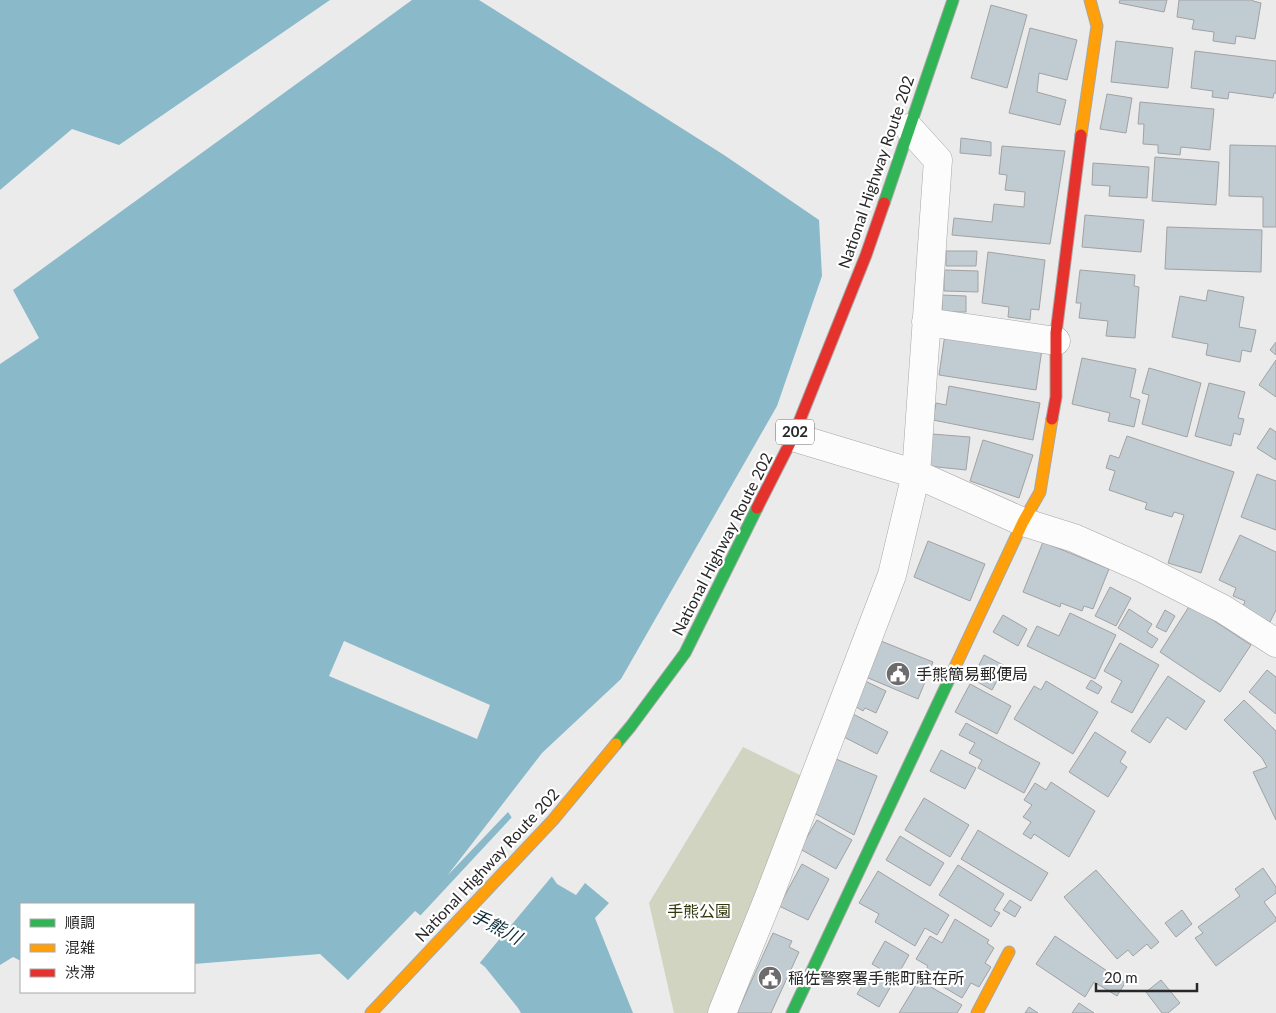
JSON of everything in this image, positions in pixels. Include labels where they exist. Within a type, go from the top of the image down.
[{"type":"main road","name":"National Highway Route 202","points":[[371,1013],[553,820],[632,726],[685,653],[793,437],[866,255],[952,0]]},
{"type":"main road","points":[[792,1013],[1023,522],[1040,492],[1056,396],[1056,334],[1097,26],[1090,0]]},
{"type":"main road","points":[[977,1013],[1009,952]]},
{"type":"street","points":[[722,1013],[772,890],[892,575],[916,474],[938,160],[909,128]]},
{"type":"street","points":[[926,322],[1056,341]]},
{"type":"street","points":[[793,437],[916,474],[1023,522],[1074,538],[1144,568],[1223,609],[1276,643]]},
{"type":"green space","name":"手熊公園","points":[[743,747],[802,776],[708,1013],[674,1013],[649,903]]},
{"type":"water","points":[[0,0],[330,0],[119,145],[72,129],[0,190]]},
{"type":"water","name":"手熊川","points":[[412,0],[479,0],[724,155],[819,220],[822,276],[777,406],[621,679],[542,753],[447,876],[508,812],[557,884],[576,895],[585,883],[609,903],[595,918],[633,1013],[521,1013],[485,967],[415,911],[348,980],[320,954],[195,964],[195,903],[20,903],[20,960],[13,957],[0,965],[0,364],[39,338],[13,290]]},
{"type":"pier","points":[[344,641],[490,705],[477,739],[329,676]]},
{"type":"pier","points":[[513,816],[553,875],[478,965],[419,917]]},
{"type":"building","points":[[1120,0],[1167,0],[1164,12],[1119,3]]},
{"type":"building","points":[[1179,0],[1253,0],[1261,3],[1255,39],[1236,36],[1235,44],[1213,41],[1214,32],[1192,29],[1194,20],[1177,17]]},
{"type":"building","points":[[991,5],[1027,15],[1007,88],[971,78]]},
{"type":"building","points":[[1030,28],[1077,40],[1067,80],[1039,73],[1037,92],[1066,100],[1060,125],[1009,113]]},
{"type":"building","points":[[1116,41],[1173,48],[1168,88],[1111,82]]},
{"type":"building","points":[[1195,51],[1276,61],[1276,93],[1274,93],[1273,98],[1229,92],[1228,99],[1212,97],[1213,91],[1191,88]]},
{"type":"building","points":[[1107,94],[1132,98],[1126,133],[1100,129]]},
{"type":"building","points":[[1140,102],[1214,109],[1210,150],[1181,147],[1180,155],[1158,153],[1158,145],[1143,144],[1144,124],[1138,124]]},
{"type":"building","points":[[961,138],[991,142],[991,156],[960,153]]},
{"type":"building","points":[[1230,145],[1276,146],[1276,227],[1263,227],[1263,197],[1229,196]]},
{"type":"building","points":[[1002,146],[1065,151],[1050,244],[952,235],[954,218],[992,222],[994,204],[1024,207],[1025,192],[1005,190],[1007,175],[999,174]]},
{"type":"building","points":[[1155,157],[1219,162],[1216,205],[1152,201]]},
{"type":"building","points":[[1093,163],[1149,167],[1147,198],[1109,196],[1110,186],[1092,185]]},
{"type":"building","points":[[1085,215],[1144,220],[1141,252],[1082,247]]},
{"type":"building","points":[[1167,227],[1262,230],[1261,272],[1165,269]]},
{"type":"building","points":[[946,251],[977,251],[976,266],[946,266]]},
{"type":"building","points":[[988,252],[1045,260],[1039,310],[1031,309],[1030,320],[1008,317],[1009,307],[982,303]]},
{"type":"building","points":[[944,270],[978,271],[978,292],[944,291]]},
{"type":"building","points":[[1080,270],[1135,275],[1134,286],[1139,287],[1135,338],[1106,336],[1108,321],[1079,318],[1081,303],[1076,303]]},
{"type":"building","points":[[1208,290],[1244,297],[1239,327],[1256,330],[1251,352],[1242,350],[1240,362],[1206,355],[1208,344],[1172,337],[1180,296],[1206,301]]},
{"type":"building","points":[[942,295],[966,296],[966,312],[942,312]]},
{"type":"building","points":[[945,334],[1042,349],[1036,390],[939,375]]},
{"type":"building","points":[[1276,342],[1276,355],[1270,350]]},
{"type":"building","points":[[1082,358],[1136,369],[1130,397],[1140,400],[1134,427],[1108,421],[1110,413],[1072,404]]},
{"type":"building","points":[[1276,360],[1276,397],[1259,385]]},
{"type":"building","points":[[1149,368],[1201,383],[1187,437],[1142,424],[1149,395],[1142,393]]},
{"type":"building","points":[[1209,383],[1245,392],[1238,418],[1244,419],[1240,435],[1234,433],[1231,446],[1195,436]]},
{"type":"building","points":[[949,386],[1040,403],[1033,440],[933,420],[936,403],[946,405]]},
{"type":"building","points":[[1270,428],[1276,432],[1276,460],[1257,448]]},
{"type":"building","points":[[932,434],[970,437],[966,470],[928,466]]},
{"type":"building","points":[[1127,436],[1234,472],[1201,573],[1168,563],[1184,515],[1174,512],[1172,517],[1145,509],[1147,503],[1109,490],[1115,471],[1106,468],[1110,455],[1119,458]]},
{"type":"building","points":[[983,440],[1033,455],[1019,498],[970,481]]},
{"type":"building","points":[[1257,474],[1276,481],[1276,530],[1241,517]]},
{"type":"building","points":[[1240,535],[1276,552],[1276,610],[1270,622],[1242,609],[1245,601],[1233,596],[1236,588],[1219,580]]},
{"type":"building","points":[[928,541],[985,564],[970,601],[914,577]]},
{"type":"building","points":[[1043,542],[1109,569],[1093,609],[1084,606],[1082,611],[1061,603],[1060,607],[1023,592]]},
{"type":"building","points":[[1110,587],[1131,598],[1116,626],[1095,616]]},
{"type":"building","points":[[1190,605],[1251,645],[1220,692],[1160,652]]},
{"type":"building","points":[[1129,609],[1152,624],[1147,632],[1158,639],[1152,648],[1118,628]]},
{"type":"building","points":[[1165,610],[1175,616],[1166,632],[1156,627]]},
{"type":"building","points":[[1070,613],[1116,635],[1095,679],[1027,646],[1037,626],[1059,636]]},
{"type":"building","points":[[1003,615],[1027,629],[1018,646],[993,632]]},
{"type":"building","points":[[881,641],[933,662],[918,699],[866,677]]},
{"type":"building","points":[[1120,643],[1159,665],[1132,713],[1111,702],[1122,681],[1104,671]]},
{"type":"building","points":[[984,655],[1005,666],[992,690],[972,679]]},
{"type":"building","points":[[1267,670],[1276,677],[1276,714],[1249,692]]},
{"type":"building","points":[[1168,676],[1205,701],[1186,730],[1167,717],[1150,743],[1131,731]]},
{"type":"building","points":[[1091,680],[1102,687],[1098,694],[1086,688]]},
{"type":"building","points":[[865,681],[886,691],[876,713],[865,708],[863,711],[853,705]]},
{"type":"building","points":[[1046,681],[1098,712],[1073,754],[1014,719],[1034,686],[1041,690]]},
{"type":"building","points":[[970,684],[1011,706],[997,734],[955,712]]},
{"type":"building","points":[[1244,700],[1276,731],[1276,820],[1253,772],[1267,767],[1262,758],[1224,720]]},
{"type":"building","points":[[853,714],[888,732],[877,754],[842,736]]},
{"type":"building","points":[[966,723],[1040,763],[1024,793],[978,768],[982,760],[969,753],[975,743],[959,735]]},
{"type":"building","points":[[1095,732],[1126,752],[1120,762],[1127,767],[1108,797],[1069,772]]},
{"type":"building","points":[[941,750],[976,768],[965,789],[930,771]]},
{"type":"building","points":[[836,759],[877,776],[854,835],[814,813]]},
{"type":"building","points":[[1051,782],[1095,811],[1069,857],[1034,834],[1031,839],[1023,834],[1031,822],[1023,817],[1032,805],[1024,800],[1035,783],[1046,790]]},
{"type":"building","points":[[924,798],[969,825],[950,857],[905,830]]},
{"type":"building","points":[[817,820],[852,840],[836,869],[800,849]]},
{"type":"building","points":[[978,830],[1048,873],[1031,901],[961,859]]},
{"type":"building","points":[[900,836],[944,863],[930,886],[886,860]]},
{"type":"building","points":[[802,864],[829,879],[808,920],[779,906]]},
{"type":"building","points":[[958,865],[1004,894],[994,910],[1000,913],[991,927],[939,895]]},
{"type":"building","points":[[1263,868],[1276,887],[1276,893],[1264,902],[1276,918],[1276,921],[1216,966],[1195,938],[1203,933],[1198,927],[1240,896],[1235,889]]},
{"type":"building","points":[[1096,870],[1159,942],[1151,949],[1147,944],[1133,956],[1128,950],[1117,959],[1064,897]]},
{"type":"building","points":[[878,871],[949,915],[937,935],[925,928],[915,946],[875,922],[879,914],[859,903]]},
{"type":"building","points":[[1010,900],[1021,907],[1015,917],[1003,910]]},
{"type":"building","points":[[1182,910],[1192,924],[1176,937],[1165,923]]},
{"type":"building","points":[[955,919],[989,940],[987,943],[994,948],[985,963],[991,967],[979,987],[971,983],[962,998],[923,975],[928,966],[916,959],[930,936],[942,943]]},
{"type":"building","points":[[773,933],[792,941],[789,947],[799,952],[771,1013],[737,1013]]},
{"type":"building","points":[[1055,936],[1125,983],[1117,996],[1094,982],[1085,997],[1036,964]]},
{"type":"building","points":[[885,941],[909,955],[896,978],[872,964]]},
{"type":"building","points":[[870,973],[891,986],[879,1007],[857,994]]},
{"type":"building","points":[[919,980],[962,1005],[957,1013],[899,1013]]},
{"type":"building","points":[[1161,980],[1180,1003],[1168,1013],[1162,1013],[1146,992]]},
{"type":"building","points":[[1079,1003],[1094,1013],[1072,1013]]},
{"type":"building","points":[[1029,1007],[1038,1013],[1025,1013]]},
{"type":"traffic: fast","points":[[884,203],[953,0]]},
{"type":"traffic: fast","points":[[616,744],[685,653],[757,508]]},
{"type":"traffic: fast","points":[[792,1013],[954,669]]},
{"type":"traffic: slow","points":[[1081,135],[1097,26],[1090,0]]},
{"type":"traffic: slow","points":[[954,669],[1023,522],[1040,492],[1052,419]]},
{"type":"traffic: slow","points":[[371,1013],[553,820],[616,744]]},
{"type":"traffic: slow","points":[[977,1013],[1009,952]]},
{"type":"traffic: jam","points":[[1052,419],[1056,397],[1056,333],[1081,135]]},
{"type":"traffic: jam","points":[[757,508],[793,437],[866,255],[884,203]]},
{"type":"place","name":"手熊簡易郵便局","points":[[898,674]]},
{"type":"place","name":"稲佐警察署手熊町駐在所","points":[[770,978]]}]
